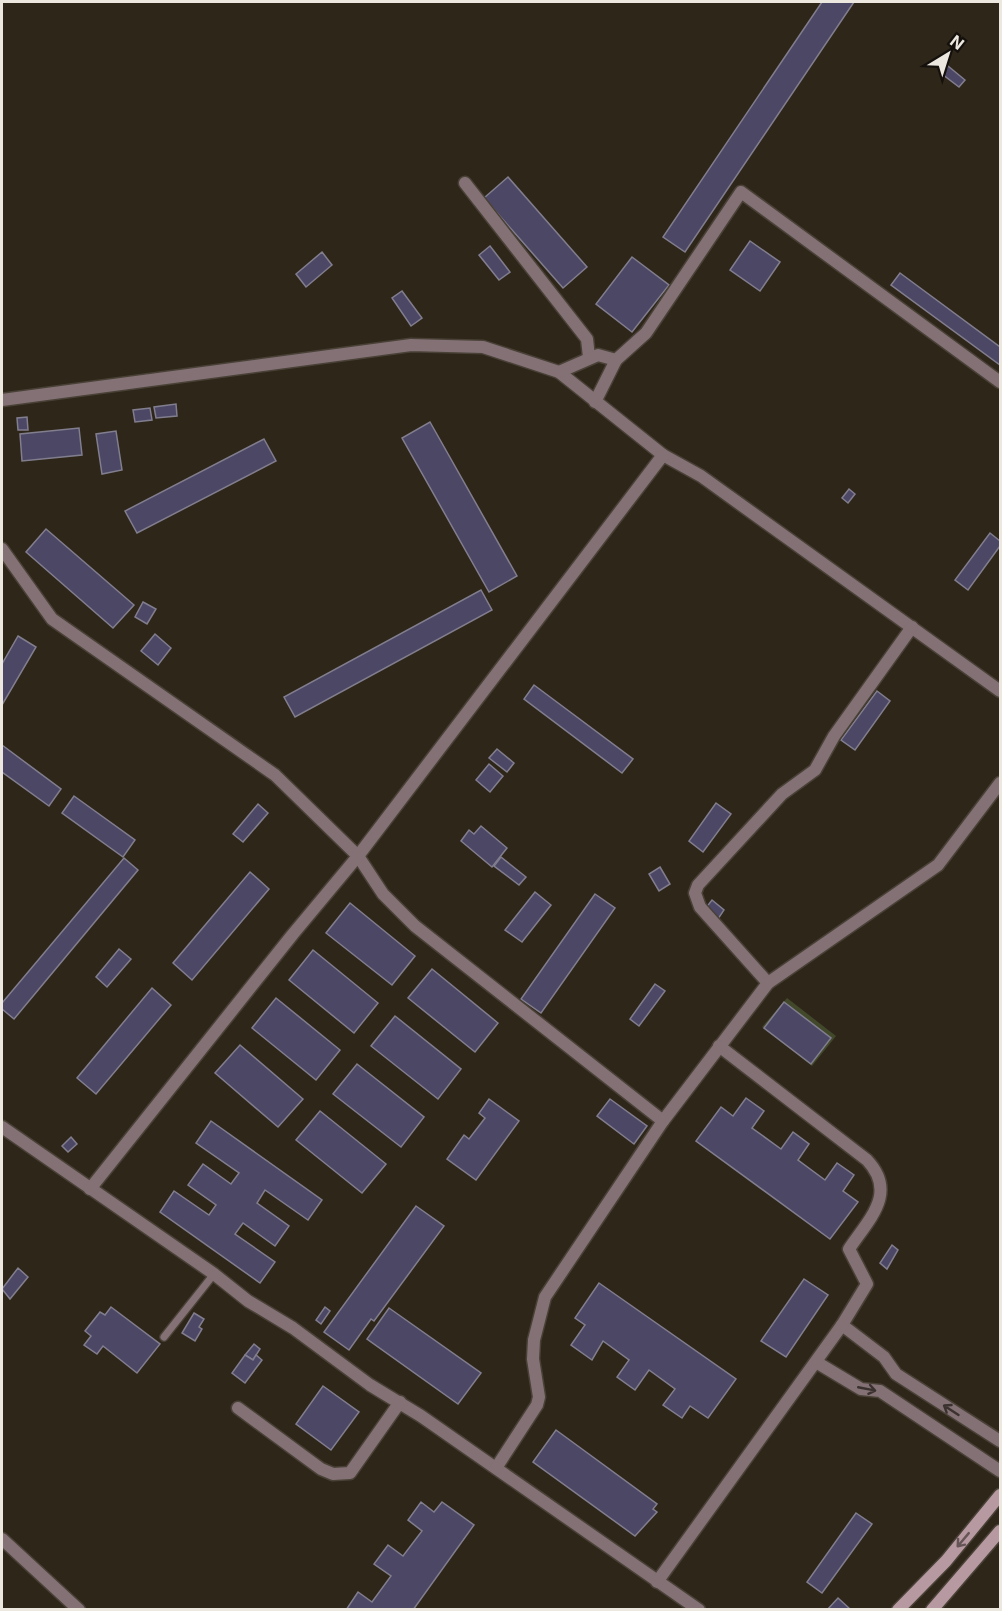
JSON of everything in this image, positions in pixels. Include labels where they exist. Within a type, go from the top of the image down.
[{"type":"main road","points":[[898,1610],[946,1561],[1000,1495]]},
{"type":"main road","points":[[932,1610],[1000,1531]]},
{"type":"street","points":[[465,183],[587,339],[589,357]]},
{"type":"street","points":[[596,402],[616,360],[646,333],[741,192],[1000,382]]},
{"type":"street","points":[[2,400],[411,345],[483,347],[559,372],[663,455],[701,476],[1000,691]]},
{"type":"street","points":[[559,372],[598,355],[616,360]]},
{"type":"street","points":[[90,1189],[358,856],[663,455]]},
{"type":"street","points":[[2,549],[52,619],[275,775],[358,856],[383,894],[415,926],[663,1121]]},
{"type":"street","points":[[768,983],[700,907],[695,893],[698,885],[782,794],[814,770],[834,736],[912,627]]},
{"type":"street","points":[[496,1468],[537,1405],[539,1396],[533,1359],[534,1340],[545,1297],[663,1121],[768,983],[938,865],[1000,783]]},
{"type":"street","points":[[657,1582],[816,1362],[867,1284],[849,1249],[876,1209],[881,1194],[878,1172],[867,1160],[719,1046]]},
{"type":"street","points":[[2,1127],[370,1385],[400,1402],[699,1610]]},
{"type":"street","points":[[842,1325],[884,1357],[896,1374],[1000,1441]]},
{"type":"street","points":[[816,1362],[861,1389],[880,1391],[1000,1471]]},
{"type":"street","points":[[238,1408],[321,1469],[333,1474],[350,1473],[400,1402]]},
{"type":"street","points":[[2,1539],[79,1610]]},
{"type":"lane","points":[[164,1337],[214,1274]]},
{"type":"green space","points":[[787,998],[836,1036],[812,1066],[762,1027]]},
{"type":"building","points":[[822,2],[854,2],[685,252],[663,237]]},
{"type":"building","points":[[948,66],[965,80],[959,87],[942,74]]},
{"type":"building","points":[[508,177],[587,267],[563,288],[484,198]]},
{"type":"building","points":[[750,241],[780,262],[760,291],[730,270]]},
{"type":"building","points":[[490,246],[510,272],[499,280],[479,255]]},
{"type":"building","points":[[322,252],[332,265],[306,287],[296,274]]},
{"type":"building","points":[[632,257],[669,285],[632,332],[596,304]]},
{"type":"building","points":[[900,273],[1000,347],[1000,365],[891,285]]},
{"type":"building","points":[[402,291],[422,318],[411,326],[392,298]]},
{"type":"building","points":[[176,404],[177,416],[156,418],[154,407]]},
{"type":"building","points":[[150,408],[152,420],[135,422],[133,410]]},
{"type":"building","points":[[27,417],[28,430],[18,430],[17,418]]},
{"type":"building","points":[[430,422],[517,576],[489,592],[402,438]]},
{"type":"building","points":[[79,428],[82,455],[22,461],[20,434]]},
{"type":"building","points":[[116,431],[122,470],[102,474],[96,434]]},
{"type":"building","points":[[264,439],[276,461],[137,533],[125,511]]},
{"type":"building","points":[[849,489],[855,494],[848,503],[842,498]]},
{"type":"building","points":[[46,529],[134,605],[113,628],[26,552]]},
{"type":"building","points":[[990,533],[1000,541],[1000,546],[968,590],[955,580]]},
{"type":"building","points":[[481,590],[492,610],[295,717],[284,697]]},
{"type":"building","points":[[143,602],[156,609],[147,624],[135,617]]},
{"type":"building","points":[[155,634],[171,648],[158,665],[141,651]]},
{"type":"building","points":[[18,636],[36,647],[2,705],[2,664]]},
{"type":"building","points":[[534,685],[633,759],[622,773],[524,699]]},
{"type":"building","points":[[877,691],[890,701],[855,750],[841,740]]},
{"type":"building","points":[[2,745],[61,789],[49,806],[2,772]]},
{"type":"building","points":[[497,749],[514,763],[507,772],[489,758]]},
{"type":"building","points":[[489,764],[503,776],[490,792],[476,780]]},
{"type":"building","points":[[74,796],[135,840],[123,857],[62,813]]},
{"type":"building","points":[[716,803],[731,814],[703,852],[689,841]]},
{"type":"building","points":[[258,804],[268,813],[243,842],[233,834]]},
{"type":"building","points":[[481,826],[507,848],[492,867],[461,841],[469,830],[474,834]]},
{"type":"building","points":[[501,857],[526,877],[519,885],[494,866]]},
{"type":"building","points":[[124,858],[138,870],[14,1019],[2,1009],[2,1003]]},
{"type":"building","points":[[660,867],[670,884],[659,891],[649,874]]},
{"type":"building","points":[[250,872],[269,889],[192,980],[173,963]]},
{"type":"building","points":[[535,892],[551,905],[522,942],[505,930]]},
{"type":"building","points":[[595,894],[615,908],[541,1013],[521,999]]},
{"type":"building","points":[[712,900],[724,910],[718,919],[705,909]]},
{"type":"building","points":[[350,903],[415,956],[392,985],[326,933]]},
{"type":"building","points":[[119,949],[131,959],[107,987],[96,977]]},
{"type":"building","points":[[313,950],[378,1003],[354,1033],[289,980]]},
{"type":"building","points":[[432,969],[498,1023],[475,1052],[408,998]]},
{"type":"building","points":[[655,984],[665,991],[639,1026],[630,1019]]},
{"type":"building","points":[[152,988],[171,1005],[96,1094],[77,1078]]},
{"type":"building","points":[[276,998],[340,1050],[316,1080],[252,1028]]},
{"type":"building","points":[[784,1002],[831,1038],[811,1064],[764,1028]]},
{"type":"building","points":[[395,1016],[461,1069],[438,1099],[371,1046]]},
{"type":"building","points":[[240,1045],[303,1099],[278,1127],[215,1073]]},
{"type":"building","points":[[357,1064],[424,1117],[401,1147],[333,1094]]},
{"type":"building","points":[[746,1098],[764,1111],[752,1128],[781,1149],[793,1132],[809,1144],[798,1160],[825,1180],[837,1163],[854,1175],[843,1191],[858,1202],[830,1239],[696,1141],[721,1107],[733,1116]]},
{"type":"building","points":[[489,1099],[519,1121],[476,1180],[447,1159],[464,1135],[469,1139],[485,1118],[479,1113]]},
{"type":"building","points":[[610,1099],[647,1126],[634,1144],[597,1116]]},
{"type":"building","points":[[320,1111],[386,1164],[362,1193],[296,1140]]},
{"type":"building","points":[[211,1121],[322,1200],[308,1220],[265,1190],[257,1203],[289,1226],[275,1246],[243,1223],[235,1234],[275,1262],[260,1283],[160,1212],[174,1191],[209,1215],[216,1205],[188,1185],[203,1164],[231,1184],[239,1173],[196,1143]]},
{"type":"building","points":[[71,1137],[77,1144],[68,1152],[62,1146]]},
{"type":"building","points":[[416,1206],[444,1226],[374,1321],[371,1319],[349,1350],[324,1332]]},
{"type":"building","points":[[892,1245],[898,1250],[887,1269],[880,1263]]},
{"type":"building","points":[[18,1268],[28,1277],[10,1299],[2,1289]]},
{"type":"building","points":[[804,1279],[828,1295],[786,1357],[761,1341]]},
{"type":"building","points":[[599,1283],[736,1379],[708,1418],[690,1406],[682,1418],[663,1405],[675,1389],[649,1370],[635,1390],[617,1377],[629,1360],[603,1341],[592,1360],[571,1345],[585,1325],[575,1318]]},
{"type":"building","points":[[111,1307],[160,1344],[137,1373],[103,1346],[97,1354],[84,1345],[91,1336],[85,1331],[100,1312],[105,1315]]},
{"type":"building","points":[[325,1307],[330,1311],[321,1324],[316,1320]]},
{"type":"building","points":[[389,1308],[481,1373],[458,1404],[367,1339]]},
{"type":"building","points":[[194,1313],[204,1319],[199,1327],[202,1329],[195,1341],[182,1333]]},
{"type":"building","points":[[254,1344],[260,1349],[253,1360],[245,1355]]},
{"type":"building","points":[[245,1355],[253,1360],[256,1355],[262,1360],[245,1383],[232,1373]]},
{"type":"building","points":[[323,1386],[359,1412],[331,1450],[296,1424]]},
{"type":"building","points":[[556,1430],[657,1504],[653,1509],[657,1512],[635,1536],[533,1462]]},
{"type":"building","points":[[421,1502],[434,1512],[442,1502],[474,1525],[413,1610],[346,1610],[358,1592],[372,1602],[391,1576],[374,1564],[388,1545],[403,1556],[422,1531],[408,1520]]},
{"type":"building","points":[[856,1513],[872,1524],[822,1593],[807,1582]]},
{"type":"building","points":[[838,1598],[850,1609],[827,1610]]}]
